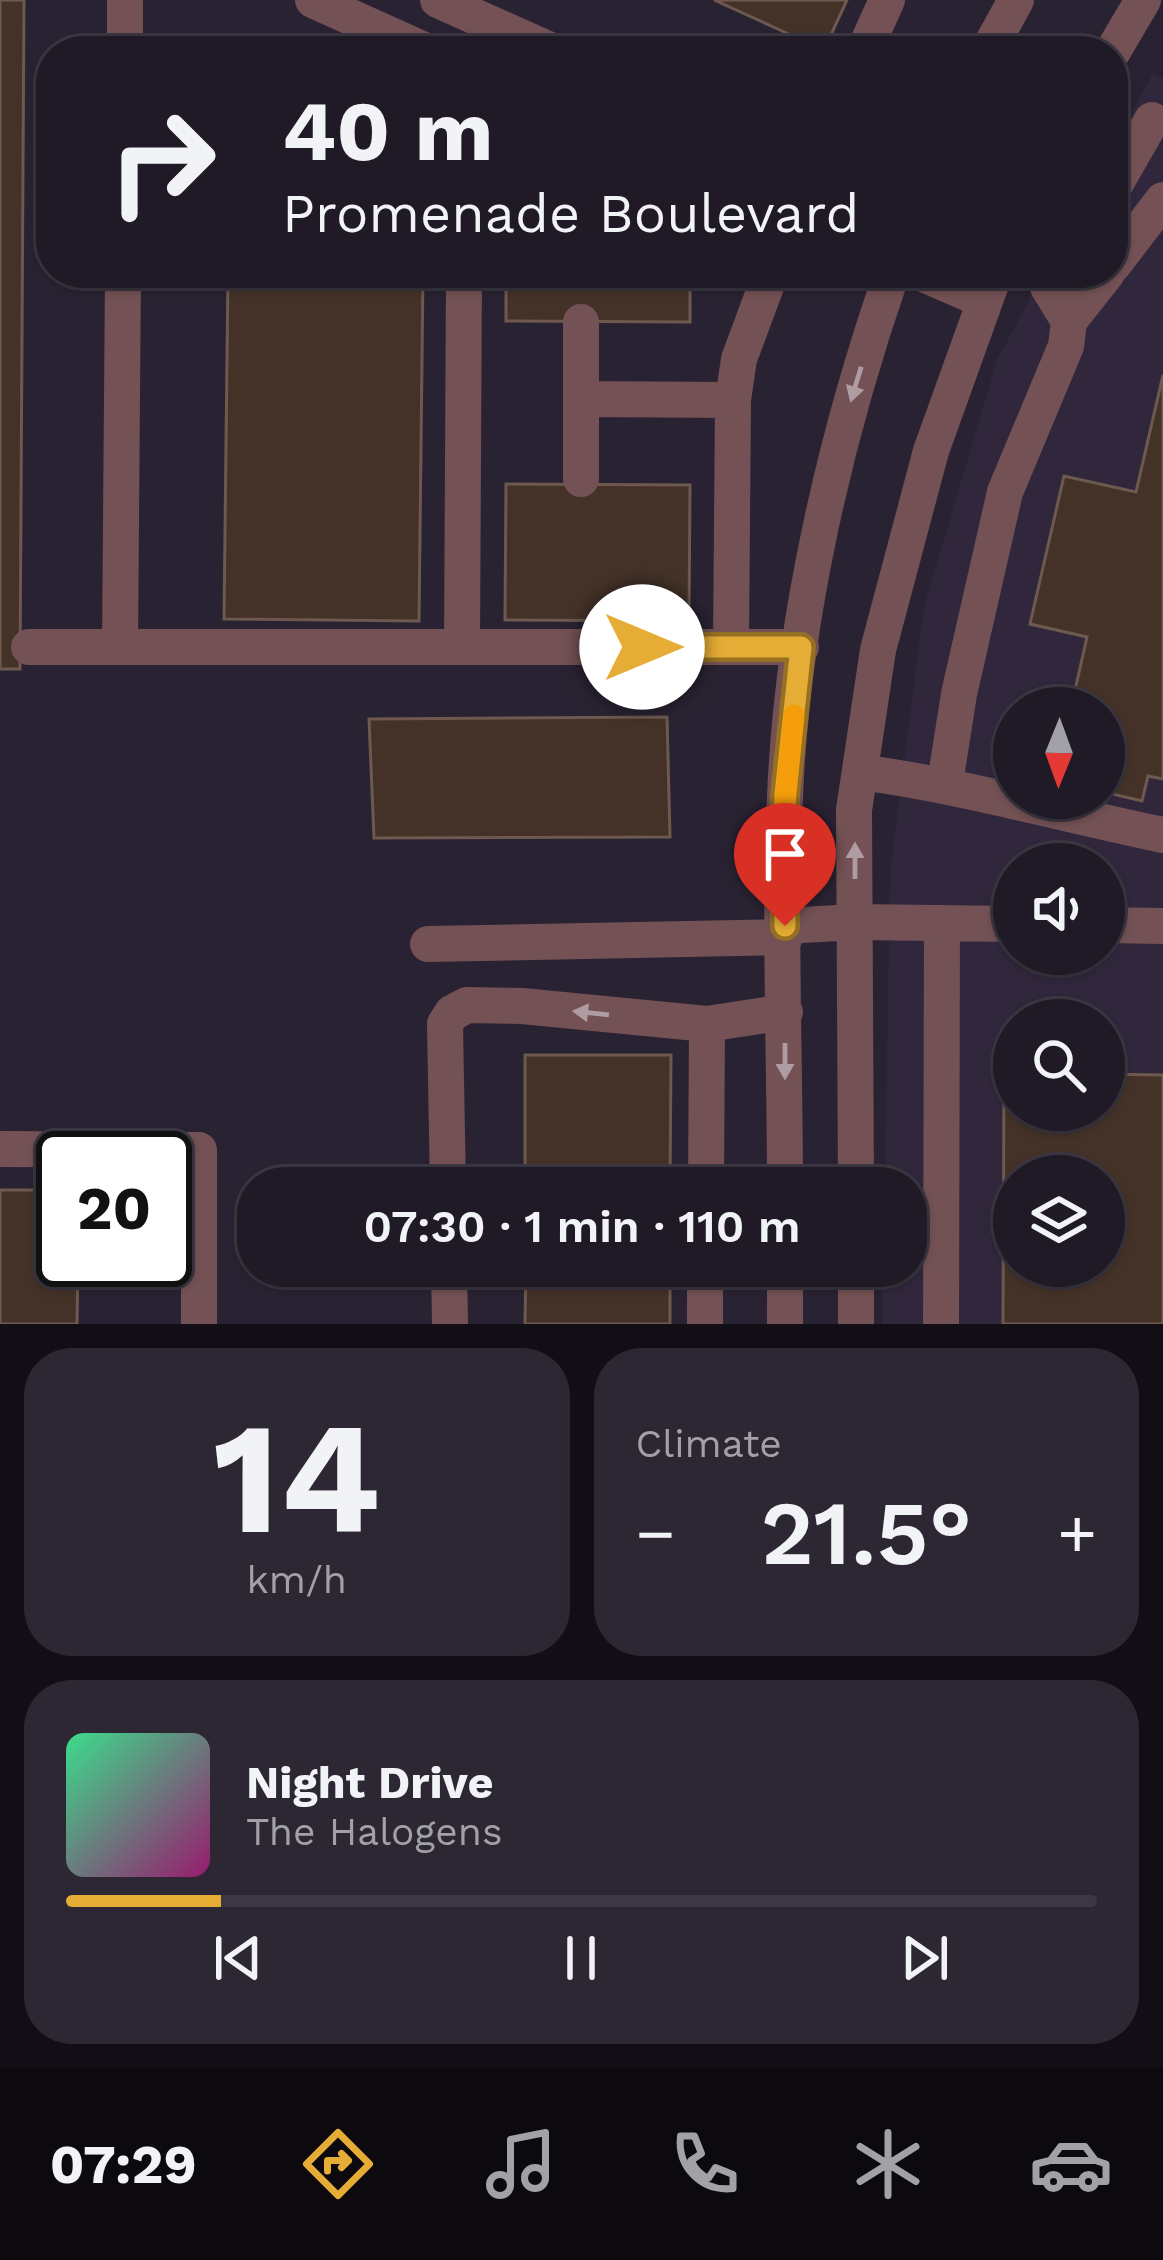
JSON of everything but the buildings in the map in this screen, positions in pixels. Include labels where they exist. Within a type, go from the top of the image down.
[{"type":"street","points":[[124,36],[125,0]]},
{"type":"street","points":[[313,0],[393,36]]},
{"type":"street","points":[[438,0],[518,36]]},
{"type":"street","points":[[871,36],[887,0]]},
{"type":"street","points":[[996,36],[1016,0]]},
{"type":"street","points":[[1122,36],[1143,0]]},
{"type":"street","points":[[1128,162],[1152,120]]},
{"type":"street","points":[[1128,246],[1163,200]]},
{"type":"street","points":[[120,647],[123,288]]},
{"type":"street","points":[[462,647],[464,288]]},
{"type":"street","points":[[731,647],[733,400],[740,359],[766,288]]},
{"type":"street","points":[[785,1167],[785,795],[801,647],[841,432],[887,288]]},
{"type":"street","points":[[856,1167],[854,810],[884,628],[931,451],[992,288]]},
{"type":"street","points":[[945,783],[959,694],[1005,492],[1066,346],[1070,321],[1059,288]]},
{"type":"street","points":[[1070,321],[1095,288]]},
{"type":"street","points":[[580,478],[581,322]]},
{"type":"street","points":[[581,399],[733,400]]},
{"type":"street","points":[[29,647],[801,647]]},
{"type":"street","points":[[860,772],[945,783],[1163,835]]},
{"type":"street","points":[[428,944],[785,932],[855,922],[993,924]]},
{"type":"street","points":[[941,1324],[942,923]]},
{"type":"street","points":[[1125,925],[1163,926]]},
{"type":"street","points":[[448,1167],[445,1024],[452,1013],[467,1005],[707,1024],[785,1012]]},
{"type":"street","points":[[706,1167],[707,1024]]},
{"type":"street","points":[[0,1149],[199,1150],[199,1324]]},
{"type":"street","points":[[449,1287],[450,1324]]},
{"type":"street","points":[[705,1287],[705,1324]]},
{"type":"street","points":[[785,1287],[785,1324]]},
{"type":"street","points":[[856,1287],[856,1324]]},
{"type":"shaded area","points":[[1153,73],[1163,78],[1163,1324],[882,1324],[883,1287],[927,1287],[927,1167],[885,1167],[890,871],[924,607],[997,360],[1036,288],[1128,288],[1128,119]]},
{"type":"slow traffic","points":[[785,803],[794,715]]},
{"type":"route","points":[[642,647],[801,647],[785,795],[785,926]]}]
